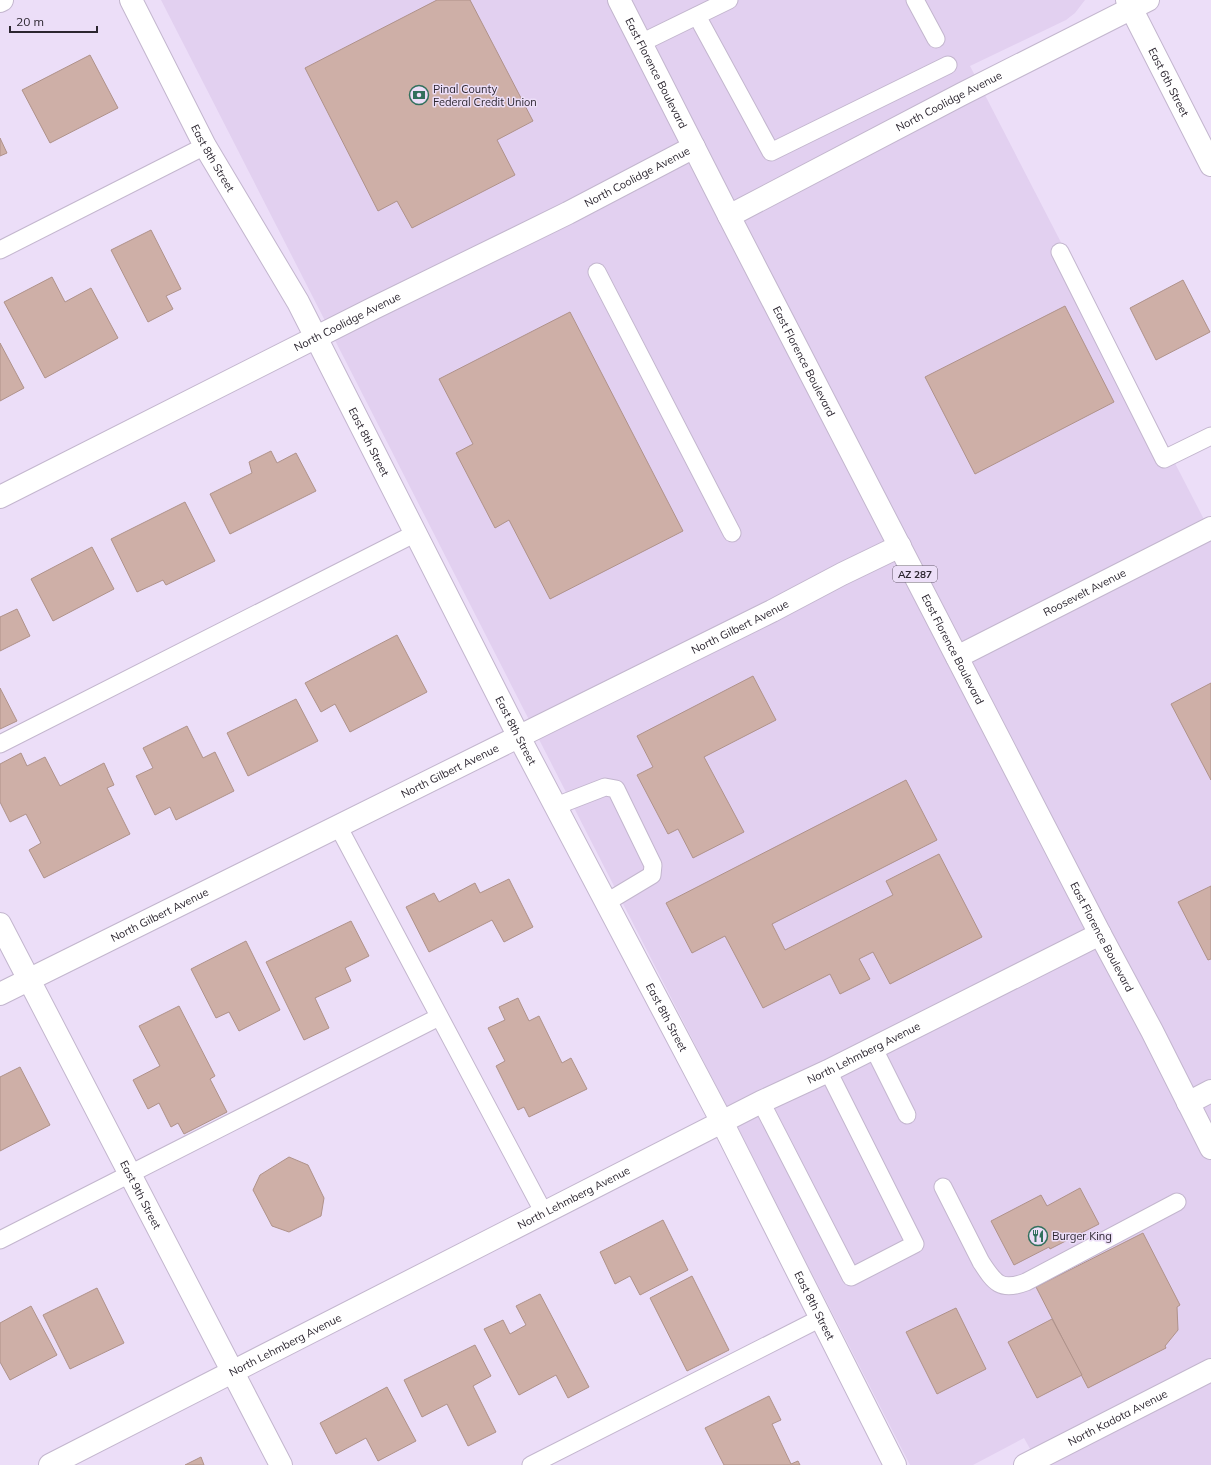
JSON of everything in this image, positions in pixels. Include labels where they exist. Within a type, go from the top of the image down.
[{"type":"street","name":"East 8th Street","points":[[131,0],[205,146],[298,302],[519,736],[722,1122],[895,1465]]},
{"type":"street","name":"East Florence Boulevard","points":[[619,0],[1100,934],[1152,1030],[1211,1148]]},
{"type":"street","name":"East 6th Street","points":[[1135,3],[1211,165]]},
{"type":"street","name":"North Coolidge Avenue","points":[[729,216],[1135,3]]},
{"type":"street","name":"North Coolidge Avenue","points":[[0,496],[374,308],[568,213],[694,147]]},
{"type":"street","name":"Roosevelt Avenue","points":[[957,657],[1211,528]]},
{"type":"street","name":"North Gilbert Avenue","points":[[0,994],[772,612],[842,574],[900,546]]},
{"type":"street","name":"East 9th Street","points":[[0,924],[281,1465]]},
{"type":"street","name":"North Lehmberg Avenue","points":[[50,1465],[761,1102],[1100,934]]},
{"type":"street","points":[[1188,1103],[1211,1091]]},
{"type":"street","name":"North Kadota Avenue","points":[[1025,1465],[1211,1370]]},
{"type":"lane","points":[[641,43],[729,0]]},
{"type":"lane","points":[[915,0],[936,39]]},
{"type":"lane","points":[[697,16],[771,152],[948,65]]},
{"type":"lane","points":[[0,250],[205,146]]},
{"type":"lane","points":[[1060,252],[1164,459],[1211,436]]},
{"type":"lane","points":[[597,272],[732,533]]},
{"type":"lane","points":[[0,744],[416,533]]},
{"type":"lane","points":[[556,806],[605,787],[616,789],[653,865],[652,875],[607,902]]},
{"type":"lane","points":[[338,826],[544,1213]]},
{"type":"lane","points":[[0,1240],[439,1017]]},
{"type":"lane","points":[[873,1047],[907,1115]]},
{"type":"lane","points":[[761,1102],[851,1277],[915,1244],[828,1070]]},
{"type":"lane","points":[[943,1187],[988,1273],[999,1285],[1014,1287],[1177,1202]]},
{"type":"lane","points":[[531,1465],[821,1318]]},
{"type":"shaded area","points":[[161,0],[1085,0],[1075,13],[1066,20],[970,66],[1211,533],[1211,1465],[1039,1465],[1024,1438],[973,1465],[910,1465]]},
{"type":"building","name":"Pinal County Federal Credit Union","points":[[437,0],[470,0],[533,121],[497,140],[515,175],[412,228],[397,201],[378,211],[305,68]]},
{"type":"building","points":[[90,55],[118,108],[50,143],[22,90]]},
{"type":"building","points":[[0,138],[7,153],[0,156]]},
{"type":"building","points":[[151,230],[181,289],[166,296],[173,309],[148,322],[111,250]]},
{"type":"building","points":[[52,277],[65,302],[91,288],[118,338],[45,378],[4,302]]},
{"type":"building","points":[[1183,280],[1210,332],[1156,360],[1130,308]]},
{"type":"building","points":[[1065,306],[1114,402],[975,474],[925,377]]},
{"type":"building","points":[[570,312],[683,531],[550,599],[509,520],[495,528],[456,453],[473,444],[439,379]]},
{"type":"building","points":[[0,343],[24,388],[0,401]]},
{"type":"building","points":[[271,451],[277,463],[296,453],[316,491],[230,534],[210,494],[252,473],[249,462]]},
{"type":"building","points":[[185,502],[215,561],[166,585],[163,580],[137,592],[111,539]]},
{"type":"building","points":[[92,547],[114,589],[53,621],[31,579]]},
{"type":"building","points":[[17,609],[30,636],[0,651],[0,617]]},
{"type":"building","points":[[397,635],[427,692],[350,732],[335,704],[321,712],[305,683]]},
{"type":"building","points":[[753,676],[776,720],[704,757],[744,832],[693,858],[678,829],[668,834],[637,775],[653,767],[637,736]]},
{"type":"building","points":[[1211,683],[1211,780],[1171,704]]},
{"type":"building","points":[[0,688],[17,721],[0,729]]},
{"type":"building","points":[[296,699],[318,741],[248,776],[227,733]]},
{"type":"building","points":[[187,726],[203,758],[215,752],[234,791],[176,820],[170,807],[155,815],[136,776],[153,768],[143,748]]},
{"type":"building","points":[[21,753],[27,766],[45,757],[60,786],[104,763],[114,785],[107,788],[130,834],[44,878],[29,850],[41,843],[26,814],[10,822],[0,802],[0,764]]},
{"type":"building","points":[[906,780],[937,840],[772,924],[785,950],[893,895],[886,881],[939,854],[982,937],[890,984],[873,952],[859,959],[870,979],[840,994],[830,974],[763,1008],[725,936],[692,953],[666,903]]},
{"type":"building","points":[[509,879],[533,927],[504,942],[492,920],[429,952],[406,907],[434,893],[439,902],[475,883],[480,893]]},
{"type":"building","points":[[1211,886],[1211,959],[1208,960],[1178,902]]},
{"type":"building","points":[[351,921],[369,956],[345,968],[351,981],[315,998],[329,1028],[304,1040],[266,962]]},
{"type":"building","points":[[246,941],[280,1010],[239,1031],[229,1012],[216,1018],[191,969]]},
{"type":"building","points":[[518,998],[529,1021],[539,1016],[562,1063],[571,1058],[587,1089],[529,1117],[524,1107],[518,1110],[496,1066],[505,1061],[488,1028],[505,1020],[499,1007]]},
{"type":"building","points":[[179,1006],[215,1076],[210,1079],[227,1112],[184,1134],[178,1123],[171,1127],[159,1103],[148,1109],[133,1080],[160,1066],[139,1026]]},
{"type":"building","points":[[20,1067],[50,1125],[0,1151],[0,1077]]},
{"type":"building","points":[[289,1157],[308,1165],[324,1198],[321,1216],[289,1232],[272,1226],[253,1190],[260,1175]]},
{"type":"building","name":"Burger King","points":[[1080,1188],[1099,1224],[1050,1249],[1049,1247],[1014,1265],[991,1221],[1041,1195],[1047,1206]]},
{"type":"building","points":[[663,1220],[688,1270],[640,1295],[630,1276],[615,1284],[600,1252]]},
{"type":"building","points":[[1143,1233],[1180,1305],[1177,1307],[1178,1330],[1165,1346],[1166,1348],[1088,1388],[1036,1287]]},
{"type":"building","points":[[692,1276],[729,1350],[687,1371],[650,1298]]},
{"type":"building","points":[[97,1288],[124,1343],[70,1369],[43,1315]]},
{"type":"building","points":[[540,1294],[589,1387],[568,1398],[556,1375],[519,1395],[484,1329],[503,1320],[510,1334],[526,1325],[516,1306]]},
{"type":"building","points":[[31,1306],[57,1355],[10,1380],[0,1362],[0,1323]]},
{"type":"building","points":[[956,1308],[986,1369],[937,1394],[906,1332]]},
{"type":"building","points":[[1052,1319],[1082,1375],[1037,1398],[1008,1342]]},
{"type":"building","points":[[475,1345],[491,1376],[473,1386],[496,1432],[468,1446],[447,1404],[422,1417],[404,1380]]},
{"type":"building","points":[[387,1387],[416,1441],[378,1461],[366,1438],[336,1454],[320,1423]]},
{"type":"building","points":[[769,1396],[781,1420],[772,1424],[791,1464],[798,1461],[800,1465],[724,1465],[705,1428]]},
{"type":"building","points":[[201,1457],[204,1465],[185,1465]]},
{"type":"place","name":"Pinal County Federal Credit Union","points":[[419,95]]},
{"type":"place","name":"Burger King","points":[[1038,1236]]}]
